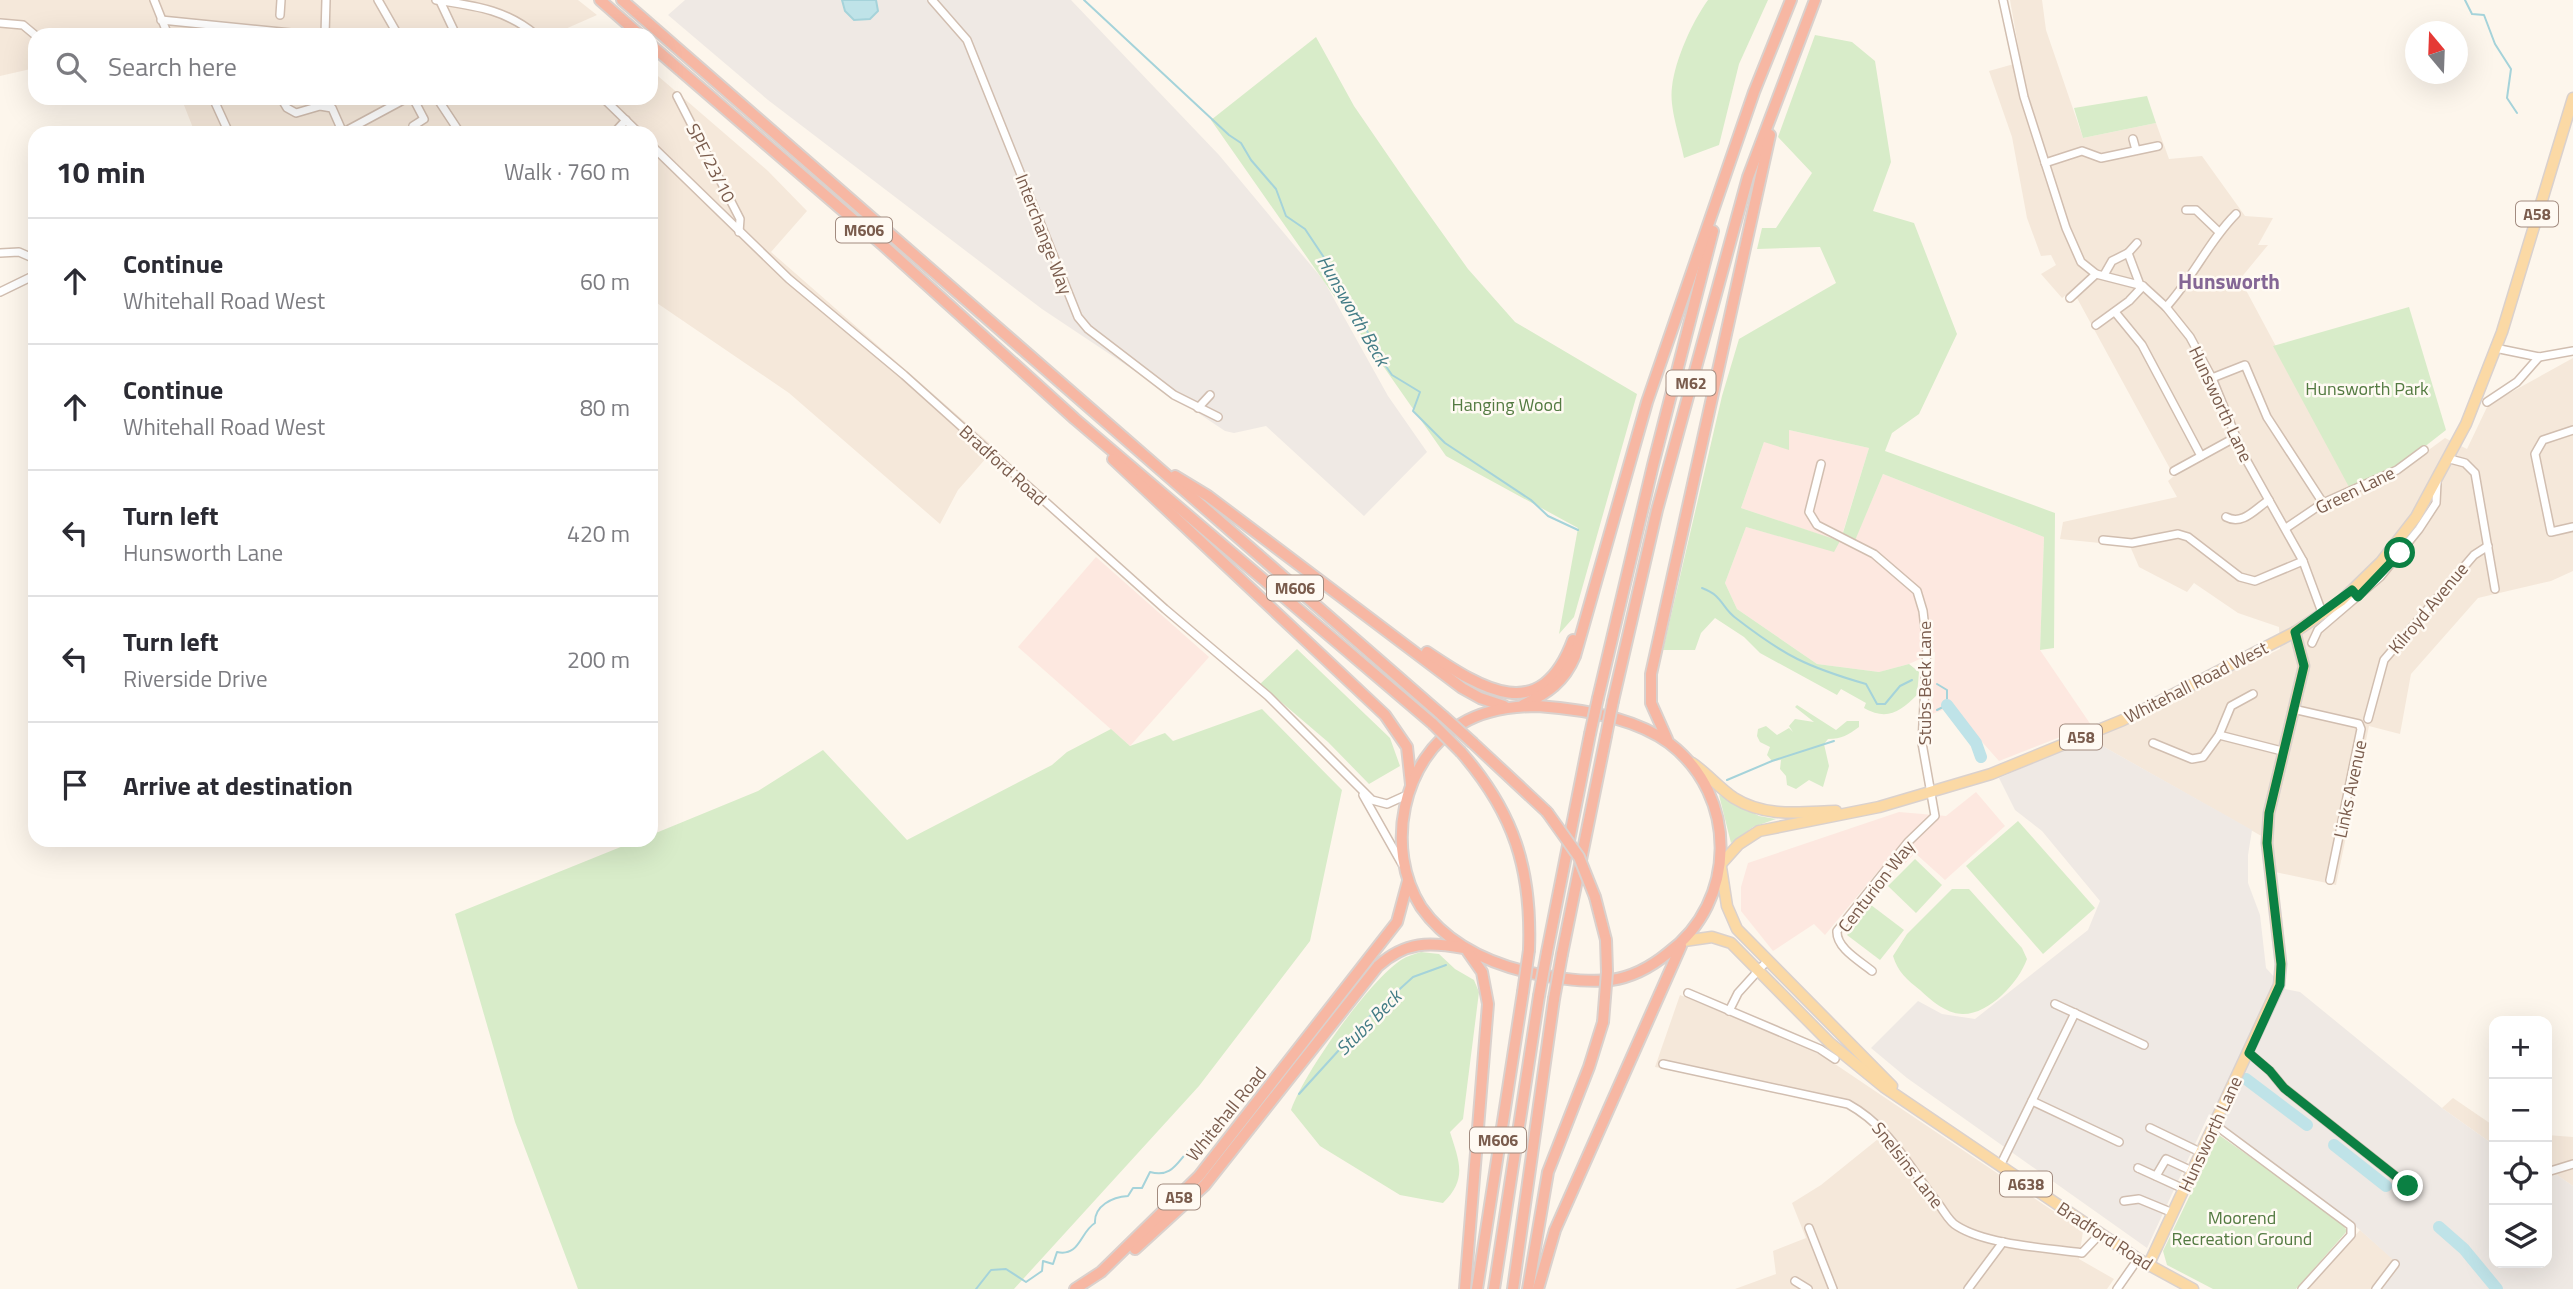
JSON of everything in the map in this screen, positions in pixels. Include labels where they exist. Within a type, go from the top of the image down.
[{"type":"highway","points":[[600,0],[632,28]]},
{"type":"highway","name":"M606","points":[[622,0],[654,28]]},
{"type":"highway","name":"M62","points":[[1494,1289],[1539,996],[1598,698],[1653,465],[1736,144],[1791,0]]},
{"type":"highway","name":"M62","points":[[1513,1289],[1562,954],[1613,701],[1657,510],[1748,177],[1815,0]]},
{"type":"highway","name":"M606","points":[[658,31],[1443,716],[1547,812],[1579,857],[1595,897],[1606,940],[1608,972],[1602,1022],[1589,1067],[1548,1172],[1528,1289]]},
{"type":"highway","name":"M606","points":[[658,50],[884,246],[1075,419],[1433,724],[1461,752],[1498,800],[1517,843],[1527,882],[1529,950],[1477,1289]]},
{"type":"highway","points":[[1671,745],[1653,711],[1651,674],[1743,247],[1787,70]]},
{"type":"highway","points":[[1683,942],[1644,970],[1622,978],[1590,981],[1511,968],[1487,961],[1466,949],[1428,915],[1408,876],[1400,833],[1410,790],[1429,753],[1449,732],[1477,716],[1516,707],[1547,693],[1566,674],[1575,656],[1647,402],[1736,144]]},
{"type":"highway","name":"M606","points":[[1075,419],[1130,477],[1385,715],[1406,747],[1410,790]]},
{"type":"highway","name":"M606","points":[[1148,460],[1208,496],[1470,693],[1516,707]]},
{"type":"highway","points":[[1385,628],[1484,687],[1499,693],[1515,694],[1539,686],[1557,671],[1590,602]]},
{"type":"highway","points":[[1516,707],[1561,709],[1618,720],[1645,729],[1671,745],[1701,781],[1714,806],[1721,837],[1721,865],[1705,914],[1683,942],[1555,1230],[1538,1289]]},
{"type":"highway","name":"Whitehall Road","points":[[1075,1289],[1101,1272],[1199,1176],[1397,922],[1408,876]]},
{"type":"highway","name":"A58","points":[[1101,1272],[1142,1244],[1205,1185],[1384,961],[1412,945],[1434,943],[1466,949]]},
{"type":"highway","points":[[1465,1289],[1488,1012],[1485,980],[1466,949]]},
{"type":"main road","name":"Whitehall Road West","points":[[1721,865],[1738,844],[1759,831],[1930,793],[1991,774],[2123,720],[2295,632],[2355,594],[2416,517],[2469,417],[2495,348],[2573,98]]},
{"type":"main road","name":"Hunsworth Lane","points":[[2148,1266],[2280,985],[2281,964],[2267,843],[2269,813],[2304,666],[2295,632]]},
{"type":"main road","name":"Whitehall Road West","points":[[1683,757],[1736,799],[1760,809],[1786,813],[1855,811]]},
{"type":"main road","name":"Bradford Road","points":[[1721,865],[1729,913],[1737,929],[1915,1109]]},
{"type":"main road","name":"Bradford Road","points":[[1683,942],[1707,937],[1725,940],[1759,969],[1830,1043],[1915,1109],[2148,1266],[2193,1289]]},
{"type":"street","points":[[154,0],[165,28]]},
{"type":"street","points":[[280,15],[281,0]]},
{"type":"street","points":[[325,28],[326,0]]},
{"type":"street","points":[[378,0],[394,28]]},
{"type":"street","points":[[438,0],[494,9],[527,28]]},
{"type":"street","points":[[438,0],[452,28]]},
{"type":"street","points":[[494,9],[499,0]]},
{"type":"street","name":"Interchange Way","points":[[932,0],[967,40],[1078,317],[1088,329],[1174,395],[1218,417]]},
{"type":"street","points":[[2003,0],[2011,51],[2074,250],[2081,262],[2100,275]]},
{"type":"street","points":[[161,20],[253,28]]},
{"type":"street","points":[[0,23],[23,25],[28,29]]},
{"type":"street","points":[[220,24],[221,28]]},
{"type":"street","name":"SPE/23/10","points":[[677,96],[740,219],[739,232]]},
{"type":"street","points":[[216,105],[226,126]]},
{"type":"street","points":[[285,105],[296,113],[320,106],[332,108],[339,126]]},
{"type":"street","points":[[355,126],[394,105]]},
{"type":"street","points":[[413,126],[424,119],[417,105]]},
{"type":"street","points":[[442,105],[455,126]]},
{"type":"street","points":[[610,105],[632,126]]},
{"type":"street","points":[[620,126],[626,120]]},
{"type":"street","points":[[2133,139],[2136,150]]},
{"type":"street","points":[[2045,163],[2082,152],[2101,158],[2158,146]]},
{"type":"street","name":"Bradford Road","points":[[658,152],[789,279],[904,375],[1155,600],[1268,696],[1372,800],[1381,803],[1393,802],[1410,790]]},
{"type":"street","points":[[2196,210],[2199,201]]},
{"type":"street","points":[[2186,210],[2196,210],[2219,232]]},
{"type":"street","points":[[2166,307],[2185,286],[2219,232],[2236,214]]},
{"type":"street","points":[[2070,298],[2137,243]]},
{"type":"street","points":[[0,253],[19,251],[28,256]]},
{"type":"street","points":[[2096,325],[2115,312],[2141,285],[2128,253]]},
{"type":"street","name":"Hunsworth Lane","points":[[2100,275],[2141,285],[2166,307],[2190,337],[2212,377],[2236,437],[2303,561],[2323,615]]},
{"type":"street","points":[[0,292],[28,278]]},
{"type":"street","points":[[2115,312],[2141,345],[2201,456]]},
{"type":"street","points":[[2495,348],[2539,357],[2573,351]]},
{"type":"street","points":[[2487,401],[2517,382],[2539,357]]},
{"type":"street","points":[[2212,377],[2245,365],[2267,417],[2323,503]]},
{"type":"street","points":[[1198,408],[1210,396]]},
{"type":"street","points":[[2573,430],[2543,440],[2535,454],[2552,532],[2554,534],[2573,527]]},
{"type":"street","points":[[2174,471],[2236,437]]},
{"type":"street","name":"Green Lane","points":[[2286,528],[2323,503],[2397,470],[2424,450]]},
{"type":"street","points":[[2449,459],[2465,463],[2475,473],[2495,589]]},
{"type":"street","name":"Stubs Beck Lane","points":[[1821,464],[1809,512],[1817,525],[1874,554],[1916,591],[1923,611],[1927,647],[1922,743],[1930,793]]},
{"type":"street","points":[[2226,517],[2234,520],[2248,516],[2269,500]]},
{"type":"street","points":[[2103,540],[2132,543],[2178,534],[2188,537],[2240,577],[2255,581],[2303,561]]},
{"type":"street","name":"Kilroyd Avenue","points":[[2368,719],[2384,660],[2474,555],[2488,546]]},
{"type":"street","name":"Whitehall Road West","points":[[2312,643],[2318,630],[2355,594]]},
{"type":"street","points":[[2153,743],[2192,759],[2203,757],[2219,735],[2231,706],[2253,694]]},
{"type":"street","name":"Links Avenue","points":[[2293,709],[2359,724],[2361,729],[2330,880]]},
{"type":"street","points":[[2219,735],[2282,751]]},
{"type":"street","name":"Bradford Road","points":[[1357,785],[1408,876]]},
{"type":"street","name":"Centurion Way","points":[[1872,971],[1844,948],[1838,941],[1837,931],[1908,842],[1935,816],[1930,793]]},
{"type":"street","points":[[1729,1011],[1738,993],[1767,961]]},
{"type":"street","points":[[1688,993],[1820,1049],[1835,1059]]},
{"type":"street","points":[[2056,1004],[2144,1045]]},
{"type":"street","points":[[2000,1166],[2075,1013]]},
{"type":"street","points":[[2249,1053],[2270,1071],[2284,1088],[2408,1186]]},
{"type":"street","name":"Snelsins Lane","points":[[1663,1064],[1848,1104],[1867,1114],[1886,1132],[1956,1226],[2003,1242],[2082,1253],[2100,1234]]},
{"type":"street","points":[[2032,1101],[2119,1142]]},
{"type":"street","points":[[2214,1124],[2351,1226],[2351,1235],[2302,1289]]},
{"type":"street","points":[[2150,1128],[2200,1152]]},
{"type":"street","points":[[2156,1177],[2166,1159],[2192,1171]]},
{"type":"street","points":[[2552,1170],[2573,1164]]},
{"type":"street","points":[[2138,1168],[2183,1189]]},
{"type":"street","points":[[2124,1201],[2139,1199],[2173,1213]]},
{"type":"street","points":[[1810,1228],[1833,1289]]},
{"type":"street","points":[[1968,1289],[2003,1242]]},
{"type":"street","points":[[2117,1289],[2138,1259]]},
{"type":"street","points":[[2376,1289],[2395,1264]]},
{"type":"street","points":[[1795,1282],[1808,1289]]},
{"type":"shaded area","points":[[0,0],[578,0],[597,15],[568,28],[28,28],[28,70],[0,76]]},
{"type":"shaded area","points":[[685,0],[1071,0],[1219,155],[1324,281],[1388,396],[1427,452],[1364,516],[1266,426],[1234,433],[1225,431],[1042,309],[768,100],[668,15]]},
{"type":"shaded area","points":[[2010,0],[2042,0],[2046,30],[2083,138],[2156,123],[2169,159],[2202,156],[2245,216],[2273,218],[2258,245],[2268,245],[2240,279],[2355,494],[2389,479],[2445,438],[2467,449],[2488,405],[2573,358],[2573,571],[2551,581],[2478,598],[2411,674],[2400,734],[2369,726],[2336,885],[2275,872],[2272,842],[2090,739],[2280,649],[2279,627],[2238,613],[2194,583],[2187,592],[2139,567],[2130,546],[2060,539],[2063,522],[2177,497],[2168,481],[2174,476],[2077,298],[2071,291],[2062,298],[2041,274],[2056,265],[2051,255],[2041,256],[2027,218],[2012,137],[1989,71],[2021,62]]},
{"type":"shaded area","points":[[658,76],[768,171],[807,211],[771,252],[995,448],[958,490],[940,524],[789,393],[658,304],[658,126],[192,126],[184,105],[658,105]]},
{"type":"shaded area","points":[[1789,430],[1869,448],[1842,535],[1854,542],[1883,474],[2044,537],[2040,650],[2091,725],[1999,761],[1951,707],[1932,714],[1935,652],[1909,664],[1879,672],[1817,664],[1737,609],[1725,583],[1746,527],[1833,551],[1839,541],[1741,508],[1764,442]]},
{"type":"shaded area","points":[[1096,557],[1209,657],[1130,746],[1018,647]]},
{"type":"shaded area","points":[[2090,739],[2252,830],[2248,855],[2248,883],[2260,915],[2266,968],[2285,989],[2300,992],[2442,1108],[2489,1141],[2489,1268],[2552,1268],[2552,1176],[2557,1175],[2573,1186],[2573,1289],[2382,1289],[2400,1266],[2360,1230],[2209,1114],[2147,1248],[1907,1078],[1871,1048],[1918,1001],[1942,1014],[1975,1019],[2088,930],[2100,901],[2042,831],[2015,810],[1999,778]]},
{"type":"shaded area","points":[[1976,792],[2005,826],[1945,880],[1915,853],[1896,873],[1884,864],[1825,935],[1814,924],[1773,951],[1741,911],[1741,887],[1748,863],[1899,812],[1946,816]]},
{"type":"shaded area","points":[[1680,995],[1806,1047],[1829,1060],[2083,1231],[2079,1259],[2114,1279],[2107,1289],[1735,1289],[1776,1274],[1773,1251],[1806,1238],[1792,1203],[1821,1185],[1883,1135],[1856,1111],[1824,1098],[1655,1067]]},
{"type":"shaded area","points":[[2453,1098],[2489,1123],[2489,1141],[2442,1108]]},
{"type":"shaded area","points":[[2552,1135],[2573,1137],[2573,1186],[2557,1175],[2552,1176]]},
{"type":"shaded area","points":[[2360,1230],[2401,1266],[2382,1289],[2308,1289]]},
{"type":"green space","points":[[1708,0],[1768,0],[1739,64],[1719,145],[1684,158],[1673,113],[1672,87],[1685,42]]},
{"type":"green space","points":[[1815,35],[1852,42],[1875,61],[1891,162],[1873,211],[1914,223],[1957,334],[1919,414],[1892,433],[1885,451],[2055,513],[2054,648],[2040,650],[2044,537],[1883,474],[1854,543],[1842,536],[1869,448],[1789,430],[1789,450],[1764,442],[1741,508],[1840,541],[1834,552],[1746,527],[1725,583],[1737,609],[1817,664],[1879,672],[1909,664],[1919,672],[1917,695],[1899,710],[1886,714],[1872,712],[1864,708],[1866,703],[1841,689],[1837,695],[1760,653],[1744,637],[1715,618],[1701,633],[1695,650],[1663,650],[1722,396],[1739,339],[1836,283],[1820,247],[1757,249],[1762,228],[1776,228],[1812,173],[1778,137]]},
{"type":"green space","name":"Hanging Wood","points":[[1316,37],[1354,106],[1413,192],[1468,269],[1515,322],[1637,394],[1574,617],[1559,634],[1578,528],[1446,456],[1211,120]]},
{"type":"green space","points":[[2147,96],[2156,123],[2083,138],[2074,108]]},
{"type":"green space","name":"Hunsworth Park","points":[[2409,307],[2446,430],[2405,462],[2349,487],[2273,346]]},
{"type":"green space","points":[[1297,649],[1390,738],[1400,766],[1369,784],[1328,742],[1260,684]]},
{"type":"green space","points":[[1797,705],[1836,730],[1847,721],[1859,721],[1859,727],[1841,737],[1828,739],[1824,744],[1829,766],[1823,787],[1809,780],[1796,789],[1787,785],[1786,776],[1780,769],[1781,760],[1772,761],[1767,755],[1770,747],[1760,742],[1757,736],[1758,729],[1766,726],[1777,735],[1789,728],[1793,732],[1789,726],[1795,719],[1814,722],[1795,707]]},
{"type":"green space","points":[[1262,709],[1342,790],[1310,941],[1199,1086],[1014,1289],[578,1289],[515,1122],[455,914],[621,847],[658,847],[658,832],[758,791],[823,750],[907,840],[1052,765],[1067,752],[1111,729],[1130,746],[1165,733],[1173,741]]},
{"type":"green space","points":[[1719,795],[1759,816],[1776,819],[1753,827],[1731,843]]},
{"type":"green space","points":[[2018,821],[2095,908],[2043,954],[1966,866]]},
{"type":"green space","points":[[1915,859],[1942,885],[1916,913],[1888,886]]},
{"type":"green space","points":[[1952,889],[1969,889],[2022,948],[2027,959],[2002,996],[1972,1013],[1956,1013],[1934,1002],[1911,983],[1893,956],[1907,934]]},
{"type":"green space","points":[[1871,905],[1904,930],[1880,960],[1847,935]]},
{"type":"green space","points":[[1421,952],[1439,954],[1455,969],[1474,980],[1479,992],[1463,1119],[1450,1132],[1458,1161],[1459,1178],[1443,1203],[1400,1195],[1320,1146],[1291,1110],[1309,1074],[1355,1007],[1387,971],[1403,959]]},
{"type":"green space","name":"Moorend Recreation Ground","points":[[2219,1135],[2340,1220],[2347,1231],[2296,1289],[2213,1289],[2167,1265],[2163,1251]]},
{"type":"water","points":[[842,0],[876,0],[878,11],[870,19],[854,20],[845,11]]},
{"type":"waterway","name":"Hunsworth Beck","points":[[1084,0],[1229,135],[1241,143],[1251,160],[1276,189],[1286,216],[1305,229],[1339,280],[1363,321],[1376,352],[1392,375],[1420,392],[1413,411],[1445,443],[1531,500],[1548,516],[1578,530]]},
{"type":"waterway","points":[[2465,0],[2472,14],[2484,15],[2495,44],[2511,69],[2507,98],[2517,113]]},
{"type":"waterway","name":"Hunsworth Beck","points":[[1702,588],[1719,598],[1737,619],[1783,651],[1812,666],[1866,684],[1877,704],[1885,704],[1900,686],[1912,680]]},
{"type":"waterway","name":"Hunsworth Beck","points":[[1937,684],[1947,690],[1947,705],[1937,710]]},
{"type":"waterway","points":[[1947,705],[1976,743],[1981,757]]},
{"type":"waterway","name":"Stubs Beck","points":[[1727,780],[1772,761],[1834,741]]},
{"type":"waterway","name":"Stubs Beck","points":[[1299,1094],[1369,1017],[1413,977],[1446,965]]},
{"type":"waterway","points":[[2246,1079],[2307,1125]]},
{"type":"waterway","name":"Stubs Beck","points":[[976,1289],[991,1270],[1006,1269],[1026,1282],[1042,1271],[1043,1261],[1053,1264],[1057,1252],[1071,1251],[1095,1223],[1095,1217],[1101,1207],[1116,1198],[1128,1196],[1133,1188],[1142,1188],[1150,1172],[1167,1172],[1200,1143],[1205,1132],[1215,1131]]},
{"type":"waterway","points":[[2334,1145],[2386,1186]]},
{"type":"waterway","points":[[2439,1227],[2464,1249],[2497,1289]]},
{"type":"district","name":"Hunsworth","points":[[2229,281]]},
{"type":"route","points":[[2400,553],[2358,597],[2352,590],[2323,615],[2295,632],[2303,654],[2304,666],[2269,813],[2267,843],[2276,908],[2280,985],[2249,1053],[2270,1071],[2284,1088],[2408,1186]]}]
